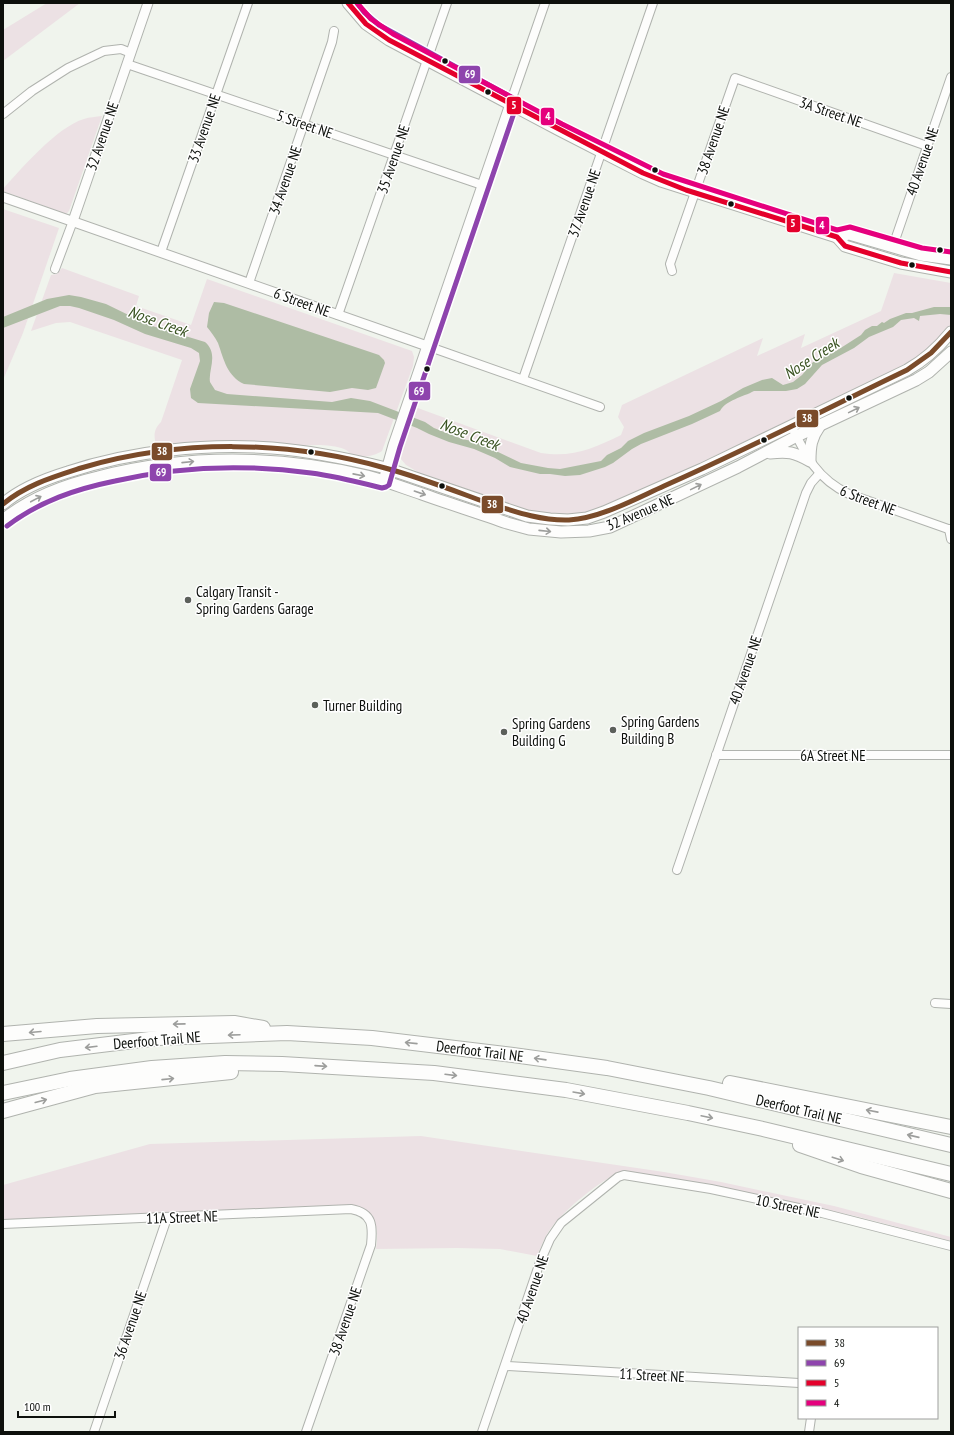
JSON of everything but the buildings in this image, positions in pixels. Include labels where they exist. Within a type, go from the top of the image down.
[{"type":"highway","points":[[3,1034],[97,1026],[234,1023],[287,1033]]},
{"type":"highway","name":"Deerfoot Trail NE","points":[[3,1063],[60,1050],[158,1038],[287,1033],[388,1040],[607,1068],[708,1088],[951,1145]]},
{"type":"highway","name":"Deerfoot Trail NE","points":[[3,1093],[70,1079],[152,1068],[225,1064],[282,1064],[434,1073],[566,1090],[688,1113],[763,1129],[951,1174]]},
{"type":"highway","points":[[3,1111],[95,1086],[234,1072],[282,1064]]},
{"type":"highway","points":[[607,1068],[710,1079],[951,1127]]},
{"type":"highway","points":[[763,1129],[816,1151],[861,1166],[951,1191]]},
{"type":"main road","points":[[348,3],[359,17],[375,31],[510,104],[643,173],[695,192],[838,237],[849,234],[921,255],[951,259]]},
{"type":"main road","points":[[838,237],[845,246],[901,262],[950,272]]},
{"type":"main road","name":"32 Avenue NE","points":[[3,504],[9,499],[45,480],[80,468],[118,458],[163,451],[200,448],[272,448],[317,454],[386,468],[527,516],[550,520],[587,518],[618,507],[702,469],[907,370],[933,353],[951,332]]},
{"type":"main road","name":"32 Avenue NE","points":[[3,520],[15,510],[51,491],[81,481],[118,472],[158,465],[209,460],[269,461],[316,466],[383,481],[529,529],[561,532],[589,531],[610,527],[656,506],[796,436],[916,380],[929,372],[951,352]]},
{"type":"main road","points":[[762,454],[791,452],[810,461],[811,442],[819,426]]},
{"type":"street","name":"32 Avenue NE","points":[[56,269],[148,3]]},
{"type":"street","name":"33 Avenue NE","points":[[161,252],[248,3]]},
{"type":"street","name":"35 Avenue NE","points":[[338,315],[447,3]]},
{"type":"street","points":[[383,481],[408,400],[545,3]]},
{"type":"street","name":"37 Avenue NE","points":[[523,380],[653,3]]},
{"type":"street","name":"34 Avenue NE","points":[[249,283],[332,42],[334,31]]},
{"type":"street","points":[[3,114],[32,91],[68,68],[104,51],[121,49],[131,53]]},
{"type":"street","name":"5 Street NE","points":[[127,64],[482,185]]},
{"type":"street","name":"40 Avenue NE","points":[[893,246],[951,77]]},
{"type":"street","name":"3A Street NE","points":[[735,78],[927,146]]},
{"type":"street","name":"38 Avenue NE","points":[[672,271],[670,264],[735,78]]},
{"type":"street","name":"6 Street NE","points":[[3,197],[600,407]]},
{"type":"street","name":"6 Street NE","points":[[791,425],[810,461],[819,474],[829,483],[849,494],[950,530]]},
{"type":"street","name":"40 Avenue NE","points":[[677,870],[806,493],[819,474]]},
{"type":"street","points":[[950,530],[951,539]]},
{"type":"street","name":"6A Street NE","points":[[716,755],[951,755]]},
{"type":"street","points":[[935,1003],[951,1004]]},
{"type":"street","name":"40 Avenue NE","points":[[482,1432],[506,1366],[540,1262],[550,1239],[561,1223],[610,1183],[618,1177],[624,1175]]},
{"type":"street","name":"10 Street NE","points":[[624,1175],[712,1189],[822,1213],[951,1246]]},
{"type":"street","name":"11A Street NE","points":[[3,1224],[351,1209],[362,1211]]},
{"type":"street","name":"38 Avenue NE","points":[[306,1432],[371,1245],[373,1231],[370,1221],[362,1211]]},
{"type":"street","name":"36 Avenue NE","points":[[94,1432],[166,1218]]},
{"type":"street","name":"11 Street NE","points":[[506,1366],[798,1383]]},
{"type":"street","points":[[809,1432],[811,1419]]},
{"type":"shaded area","points":[[47,3],[80,3],[3,61],[3,30]]},
{"type":"shaded area","points":[[102,116],[69,211],[66,214],[3,191],[3,189],[40,149],[63,130],[84,119]]},
{"type":"shaded area","points":[[3,209],[59,228],[23,333],[3,380]]},
{"type":"shaded area","points":[[62,268],[139,296],[136,306],[191,325],[207,279],[412,351],[414,357],[413,366],[382,451],[363,457],[351,454],[345,449],[324,445],[304,446],[204,442],[156,446],[155,430],[161,422],[182,360],[70,322],[56,323],[31,331],[51,275],[57,274]]},
{"type":"shaded area","points":[[894,273],[951,283],[951,332],[944,330],[930,348],[918,357],[898,368],[619,502],[589,512],[574,514],[558,515],[525,511],[423,475],[406,465],[400,458],[399,451],[415,407],[541,453],[563,454],[592,448],[621,435],[624,427],[618,417],[622,405],[763,338],[757,356],[805,334],[801,348],[881,311]]},
{"type":"shaded area","points":[[69,295],[106,304],[149,325],[205,342],[211,352],[212,362],[210,382],[215,390],[227,394],[332,402],[351,398],[370,401],[425,422],[434,428],[462,439],[488,446],[521,463],[560,469],[601,461],[607,455],[621,448],[628,441],[644,433],[689,416],[721,401],[743,388],[762,380],[772,378],[783,385],[793,382],[802,375],[813,362],[836,351],[861,335],[865,330],[872,326],[877,326],[882,322],[884,323],[906,313],[912,313],[934,307],[951,307],[951,315],[940,314],[920,316],[919,321],[914,318],[901,320],[893,327],[869,337],[854,348],[822,365],[805,384],[797,389],[786,391],[754,391],[730,401],[720,411],[692,424],[641,444],[605,467],[580,475],[565,476],[540,474],[510,467],[495,458],[474,449],[449,442],[378,413],[198,403],[191,398],[190,389],[200,361],[199,353],[191,348],[145,334],[114,320],[79,308],[60,306],[3,328],[3,317],[47,299]]},
{"type":"shaded area","points":[[214,302],[224,303],[379,355],[385,363],[376,388],[368,390],[352,388],[330,392],[244,384],[238,381],[227,367],[218,343],[207,327],[209,313]]},
{"type":"shaded area","points":[[421,1136],[664,1172],[721,1182],[834,1206],[951,1237],[951,1241],[855,1216],[718,1186],[621,1171],[593,1189],[557,1220],[549,1231],[537,1256],[500,1249],[376,1249],[377,1232],[374,1222],[351,1206],[3,1220],[3,1185],[150,1144]]},
{"type":"transit line","name":"5","points":[[348,3],[366,24],[389,40],[643,173],[686,190],[837,237],[845,246],[901,263],[951,272]]},
{"type":"transit line","name":"69","points":[[7,526],[45,503],[72,492],[101,484],[164,472],[213,468],[262,468],[311,473],[346,479],[382,488],[389,485],[400,447],[517,104],[513,98],[379,25],[364,12],[357,3]]},
{"type":"transit line","name":"4","points":[[357,3],[371,19],[393,34],[562,124],[663,174],[837,230],[850,227],[922,248],[951,252]]},
{"type":"transit line","name":"38","points":[[3,504],[12,497],[40,482],[81,468],[156,452],[194,448],[233,447],[272,448],[310,452],[348,459],[410,475],[506,509],[537,517],[569,520],[593,516],[630,502],[756,444],[907,370],[931,353],[951,332]]},
{"type":"place","name":"Calgary Transit - Spring Gardens Garage","points":[[188,600]]},
{"type":"place","name":"Turner Building","points":[[315,705]]},
{"type":"place","name":"Spring Gardens Building B","points":[[613,730]]},
{"type":"place","name":"Spring Gardens Building G","points":[[504,732]]},
{"type":"water label","name":"Nose Creek","points":[[158,321]]},
{"type":"water label","name":"Nose Creek","points":[[811,358]]},
{"type":"water label","name":"Nose Creek","points":[[470,434]]}]
